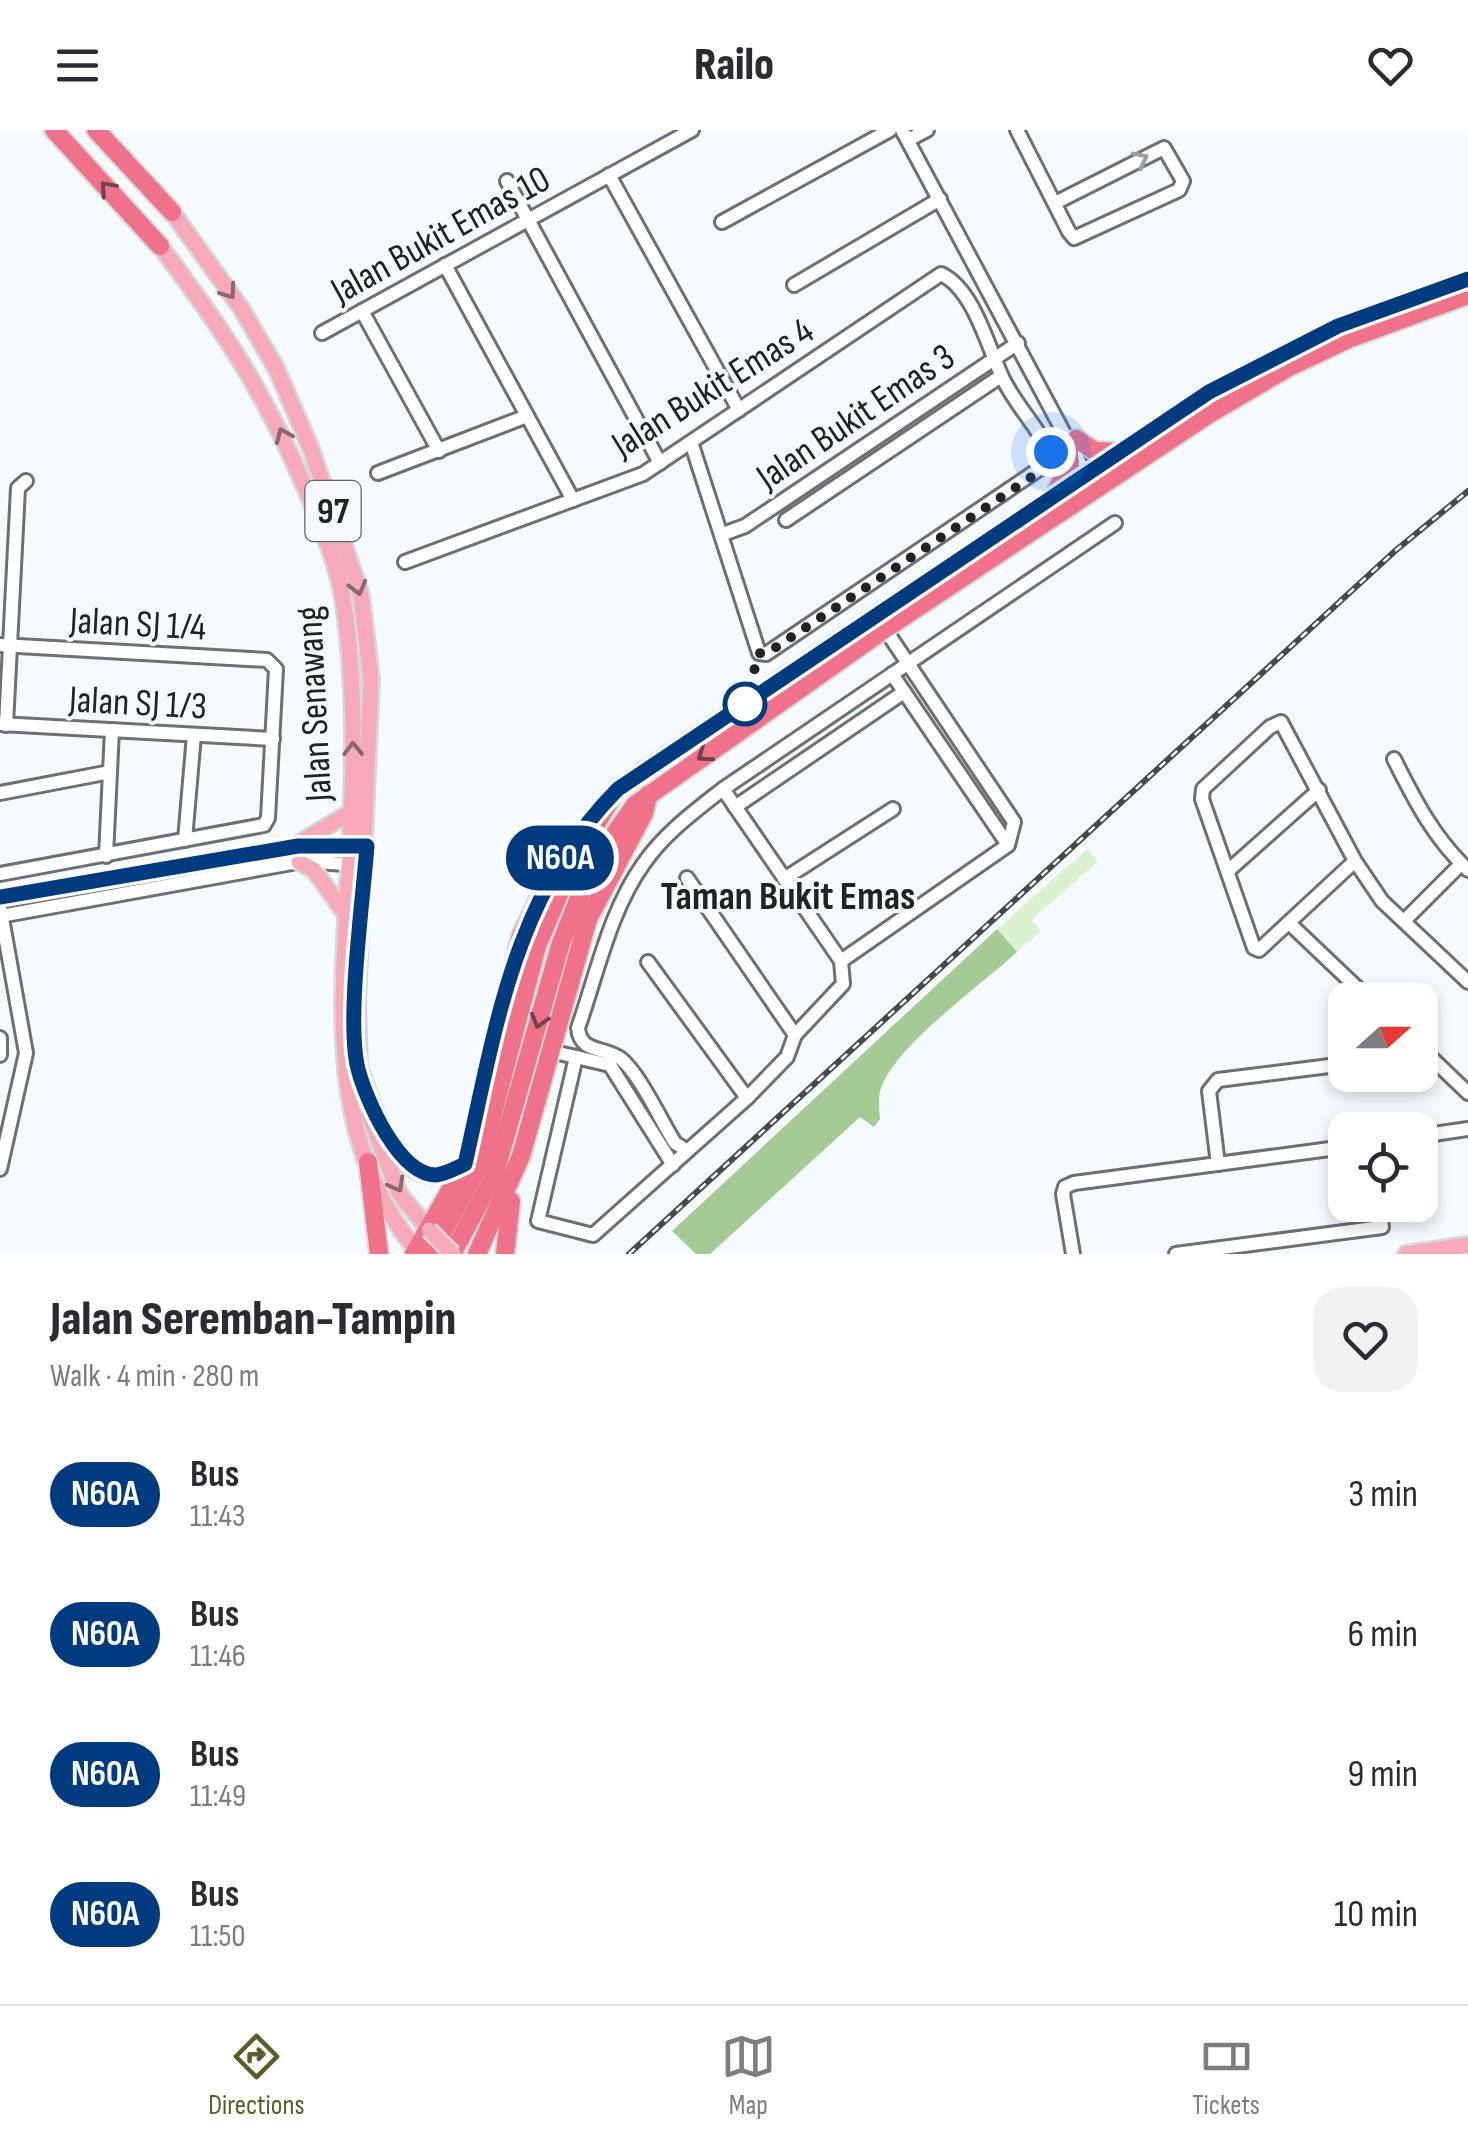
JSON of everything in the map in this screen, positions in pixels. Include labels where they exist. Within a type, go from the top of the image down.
[{"type":"highway","points":[[54,130],[160,246]]},
{"type":"highway","points":[[96,130],[172,212]]},
{"type":"highway","points":[[421,1253],[429,1230],[465,1164],[520,936],[556,864],[587,820],[618,789],[1209,392],[1296,345],[1386,306],[1468,279]]},
{"type":"highway","points":[[453,1254],[494,1176],[561,943],[591,868],[623,817],[648,794],[885,629],[1289,367],[1395,320],[1468,295]]},
{"type":"highway","points":[[1054,495],[1070,464],[1072,442],[1095,451],[1119,452]]},
{"type":"highway","points":[[421,1253],[479,1166],[538,946],[572,864],[618,789]]},
{"type":"highway","points":[[478,1254],[520,1156],[554,1052],[580,940],[644,814],[648,794]]},
{"type":"highway","points":[[358,1067],[387,1136],[416,1170],[432,1175],[465,1164]]},
{"type":"highway","points":[[506,1254],[505,1226],[520,1156]]},
{"type":"highway","points":[[368,1162],[379,1254]]},
{"type":"main road","name":"Jalan Senawang","points":[[172,212],[241,308],[276,368],[310,449],[356,579],[371,679],[359,846],[346,915],[342,1066],[368,1162],[385,1203],[421,1253]]},
{"type":"main road","name":"Jalan Senawang","points":[[160,246],[228,336],[272,410],[324,534],[342,596],[348,642],[352,812],[359,846]]},
{"type":"main road","points":[[346,915],[314,870],[296,854],[352,812]]},
{"type":"main road","name":"Jalan Senawang","points":[[357,864],[358,1067],[380,1154],[399,1192],[429,1230]]},
{"type":"main road","name":"97","points":[[429,1230],[453,1254]]},
{"type":"main road","points":[[1406,1254],[1468,1246]]},
{"type":"street","name":"Jalan Bukit Emas 10","points":[[322,332],[692,130]]},
{"type":"street","points":[[722,222],[890,130]]},
{"type":"street","points":[[927,130],[905,135],[1056,416],[1102,487]]},
{"type":"street","points":[[1021,131],[1054,203],[1074,238],[1180,190],[1183,180],[1164,148],[1054,203]]},
{"type":"street","points":[[609,175],[738,410]]},
{"type":"street","points":[[506,181],[660,462]]},
{"type":"street","points":[[794,285],[940,200]]},
{"type":"street","points":[[445,266],[573,500]]},
{"type":"street","name":"Jalan Bukit Emas 4","points":[[406,562],[644,474],[941,274],[955,280],[998,357]]},
{"type":"street","points":[[362,311],[438,451]]},
{"type":"street","name":"Jalan Bukit Emas 3","points":[[723,534],[744,526],[1018,343]]},
{"type":"street","points":[[692,442],[756,647],[766,654],[1051,464],[1051,452],[1001,376],[998,357]]},
{"type":"street","points":[[786,520],[1001,376]]},
{"type":"street","points":[[378,473],[527,416]]},
{"type":"street","points":[[3,725],[5,645],[18,488],[26,481]]},
{"type":"street","points":[[686,1150],[675,1143],[618,1057],[584,1045],[578,1028],[625,895],[644,862],[680,823],[723,789],[1114,523]]},
{"type":"street","points":[[840,961],[1008,845],[1014,822],[885,629]]},
{"type":"street","name":"Jalan SJ 1/4","points":[[5,645],[273,662],[273,738]]},
{"type":"street","points":[[892,674],[1008,845]]},
{"type":"street","points":[[735,807],[904,692]]},
{"type":"street","points":[[1355,862],[1259,950],[1254,948],[1202,799],[1203,789],[1270,727],[1282,722],[1355,862],[1382,901],[1468,982]]},
{"type":"street","name":"Jalan SJ 1/3","points":[[3,725],[273,738]]},
{"type":"street","points":[[106,856],[112,730]]},
{"type":"street","points":[[185,840],[194,734]]},
{"type":"street","points":[[0,874],[264,825],[273,738]]},
{"type":"street","points":[[1394,759],[1423,817],[1465,867],[1404,921]]},
{"type":"street","points":[[0,793],[110,772]]},
{"type":"street","points":[[576,1057],[538,1221],[593,1234],[747,1098],[787,1057],[795,1035],[843,984],[840,961],[723,789]]},
{"type":"street","points":[[1229,870],[1319,790]]},
{"type":"street","points":[[784,879],[893,809]]},
{"type":"street","points":[[0,897],[359,846]]},
{"type":"street","points":[[0,1169],[26,1053],[1,913],[296,854],[357,864]]},
{"type":"street","points":[[687,878],[795,1035]]},
{"type":"street","points":[[1289,923],[1351,982]]},
{"type":"street","points":[[648,962],[747,1098]]},
{"type":"street","points":[[554,1052],[610,1066],[673,1165]]},
{"type":"street","points":[[1438,1064],[1468,1093]]},
{"type":"street","points":[[1218,1164],[1209,1091],[1218,1080],[1328,1066]]},
{"type":"street","points":[[1438,1134],[1468,1130]]},
{"type":"street","points":[[1073,1254],[1066,1187],[1328,1148]]},
{"type":"street","points":[[1176,1254],[1382,1228],[1381,1222]]},
{"type":"green space","points":[[1087,849],[1098,861],[1032,920],[1041,931],[1017,952],[997,929]]},
{"type":"green space","points":[[997,929],[1017,952],[925,1031],[894,1065],[882,1086],[880,1119],[874,1127],[860,1117],[710,1254],[696,1254],[672,1231]]},
{"type":"railway","points":[[629,1254],[1395,551],[1468,491]]},
{"type":"bus line","name":"N60A","points":[[0,897],[298,846],[367,846],[357,1000],[358,1067],[387,1136],[398,1152],[416,1170],[444,1174],[465,1164],[520,936],[556,864],[587,820],[618,789],[1209,392],[1338,326],[1468,279]]},
{"type":"district","name":"Taman Bukit Emas","points":[[788,895]]},
{"type":"route","points":[[745,704],[759,653],[766,654],[1051,464],[1051,452]]}]
